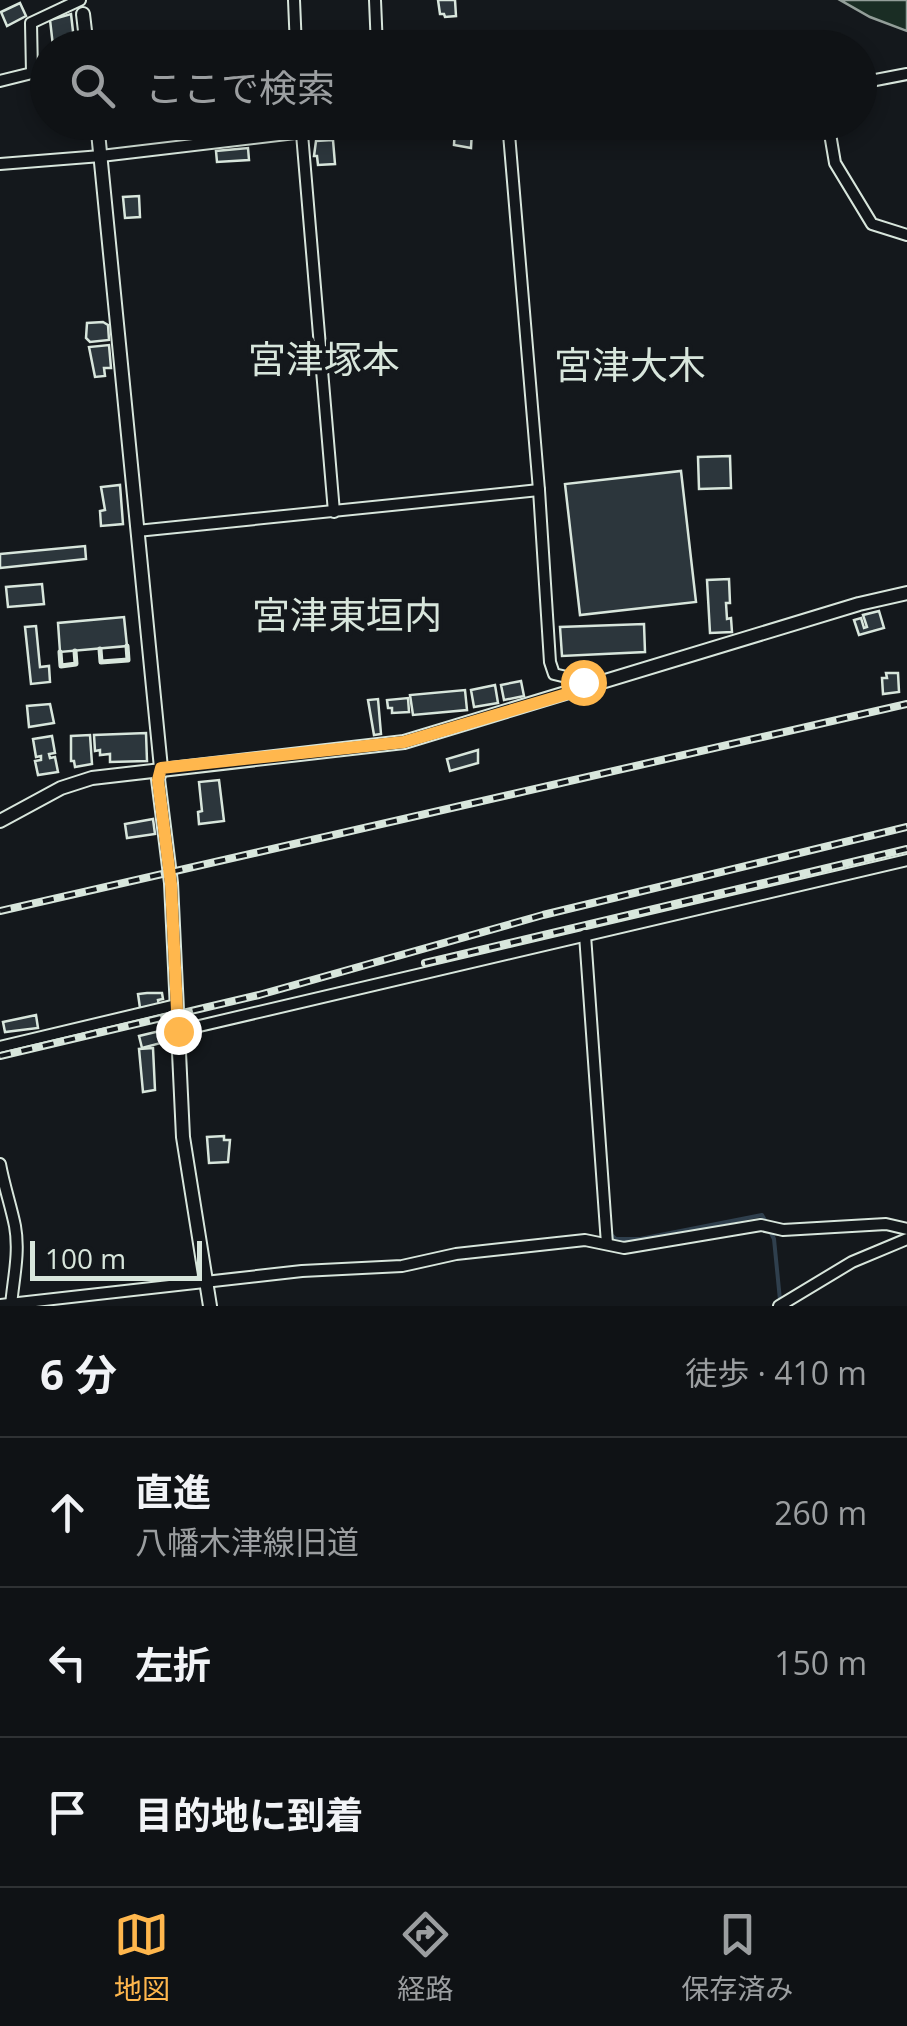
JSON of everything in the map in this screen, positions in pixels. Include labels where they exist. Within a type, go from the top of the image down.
[{"type":"street","points":[[294,0],[295,30]]},
{"type":"street","points":[[376,0],[377,30]]},
{"type":"street","points":[[31,30],[31,23],[80,4],[84,30]]},
{"type":"street","points":[[0,81],[30,74]]},
{"type":"street","points":[[877,80],[907,74]]},
{"type":"street","points":[[99,140],[171,884],[184,1137],[210,1306]]},
{"type":"street","points":[[0,164],[101,156],[215,140]]},
{"type":"street","points":[[302,140],[334,512]]},
{"type":"street","points":[[510,140],[552,670],[558,676],[583,682],[587,688]]},
{"type":"street","points":[[831,140],[836,164],[872,224],[907,235]]},
{"type":"street","points":[[137,531],[539,490]]},
{"type":"street","points":[[0,821],[61,788],[92,778],[404,742],[907,593]]},
{"type":"street","points":[[178,1031],[907,860]]},
{"type":"street","points":[[585,935],[607,1244]]},
{"type":"street","points":[[0,1047],[176,1004]]},
{"type":"street","points":[[0,1164],[15,1226],[16,1264],[8,1305],[208,1280],[402,1266],[456,1254],[585,1240],[624,1248],[761,1225],[783,1230],[886,1224],[907,1230]]},
{"type":"street","points":[[779,1306],[852,1262],[907,1239]]},
{"type":"green space","points":[[840,0],[907,0],[907,31],[870,17]]},
{"type":"building","points":[[438,0],[455,0],[456,16],[440,14]]},
{"type":"building","points":[[20,3],[26,16],[7,26],[1,12]]},
{"type":"building","points":[[71,14],[73,30],[51,30],[50,20]]},
{"type":"building","points":[[333,140],[335,164],[318,165],[314,156],[316,141]]},
{"type":"building","points":[[454,140],[471,140],[471,148],[454,145]]},
{"type":"building","points":[[248,148],[249,160],[217,162],[216,151]]},
{"type":"building","points":[[139,196],[140,217],[125,218],[123,197]]},
{"type":"building","points":[[87,323],[108,325],[109,340],[90,342],[86,338]]},
{"type":"building","points":[[109,345],[111,368],[104,368],[105,376],[95,377],[89,347]]},
{"type":"building","points":[[730,456],[731,488],[699,489],[698,457]]},
{"type":"building","points":[[681,471],[696,602],[580,615],[565,484]]},
{"type":"building","points":[[120,485],[123,524],[101,526],[100,511],[105,510],[101,487]]},
{"type":"building","points":[[85,546],[86,559],[0,568],[0,554]]},
{"type":"building","points":[[729,579],[730,603],[726,603],[732,632],[710,633],[707,580]]},
{"type":"building","points":[[42,584],[44,604],[8,607],[6,587]]},
{"type":"building","points":[[879,611],[884,628],[859,635],[854,620],[861,618],[864,628],[867,627],[863,615]]},
{"type":"building","points":[[124,617],[127,646],[60,652],[58,623]]},
{"type":"building","points":[[644,624],[645,652],[562,656],[560,627]]},
{"type":"building","points":[[36,626],[40,667],[49,666],[50,682],[31,684],[25,627]]},
{"type":"building","points":[[886,673],[898,673],[899,692],[883,694],[882,678],[887,678]]},
{"type":"building","points":[[521,681],[524,696],[504,700],[501,685]]},
{"type":"building","points":[[495,685],[498,703],[474,707],[471,690]]},
{"type":"building","points":[[465,690],[467,710],[413,715],[410,695]]},
{"type":"building","points":[[408,698],[409,712],[392,713],[392,708],[388,708],[387,700]]},
{"type":"building","points":[[378,699],[381,734],[374,735],[368,700]]},
{"type":"building","points":[[50,704],[54,723],[29,727],[27,706]]},
{"type":"building","points":[[146,733],[147,761],[110,762],[110,754],[95,751],[94,735]]},
{"type":"building","points":[[90,735],[92,764],[75,767],[71,761],[71,736]]},
{"type":"building","points":[[52,736],[55,753],[49,754],[50,758],[55,757],[58,772],[38,775],[35,761],[41,760],[41,756],[36,757],[33,739]]},
{"type":"building","points":[[478,750],[478,763],[450,771],[447,759]]},
{"type":"building","points":[[219,780],[224,821],[199,824],[199,782]]},
{"type":"building","points":[[153,819],[155,834],[127,838],[125,824]]},
{"type":"building","points":[[162,993],[159,1005],[140,1008],[138,994]]},
{"type":"building","points":[[36,1015],[38,1028],[5,1032],[3,1022]]},
{"type":"building","points":[[164,1030],[166,1038],[161,1043],[142,1048],[139,1036]]},
{"type":"building","points":[[153,1048],[155,1090],[143,1092],[139,1049]]},
{"type":"building","points":[[224,1136],[224,1140],[230,1140],[228,1162],[209,1163],[207,1137]]},
{"type":"waterway","points":[[609,1233],[616,1239],[640,1239],[762,1215],[766,1222]]},
{"type":"waterway","points":[[770,1231],[780,1300]]},
{"type":"railway","points":[[0,911],[907,704]]},
{"type":"railway","points":[[0,1056],[259,995],[543,915],[907,827]]},
{"type":"railway","points":[[425,963],[907,849]]},
{"type":"wall","points":[[100,649],[101,662],[128,660],[127,646]]},
{"type":"wall","points":[[60,652],[61,666],[76,664],[75,651]]},
{"type":"district","name":"宮津塚本","points":[[324,360]]},
{"type":"district","name":"宮津大木","points":[[630,366]]},
{"type":"district","name":"宮津東垣内","points":[[347,616]]},
{"type":"route","points":[[178,1031],[171,884],[158,780],[161,768],[404,742],[587,688],[583,682]]}]
